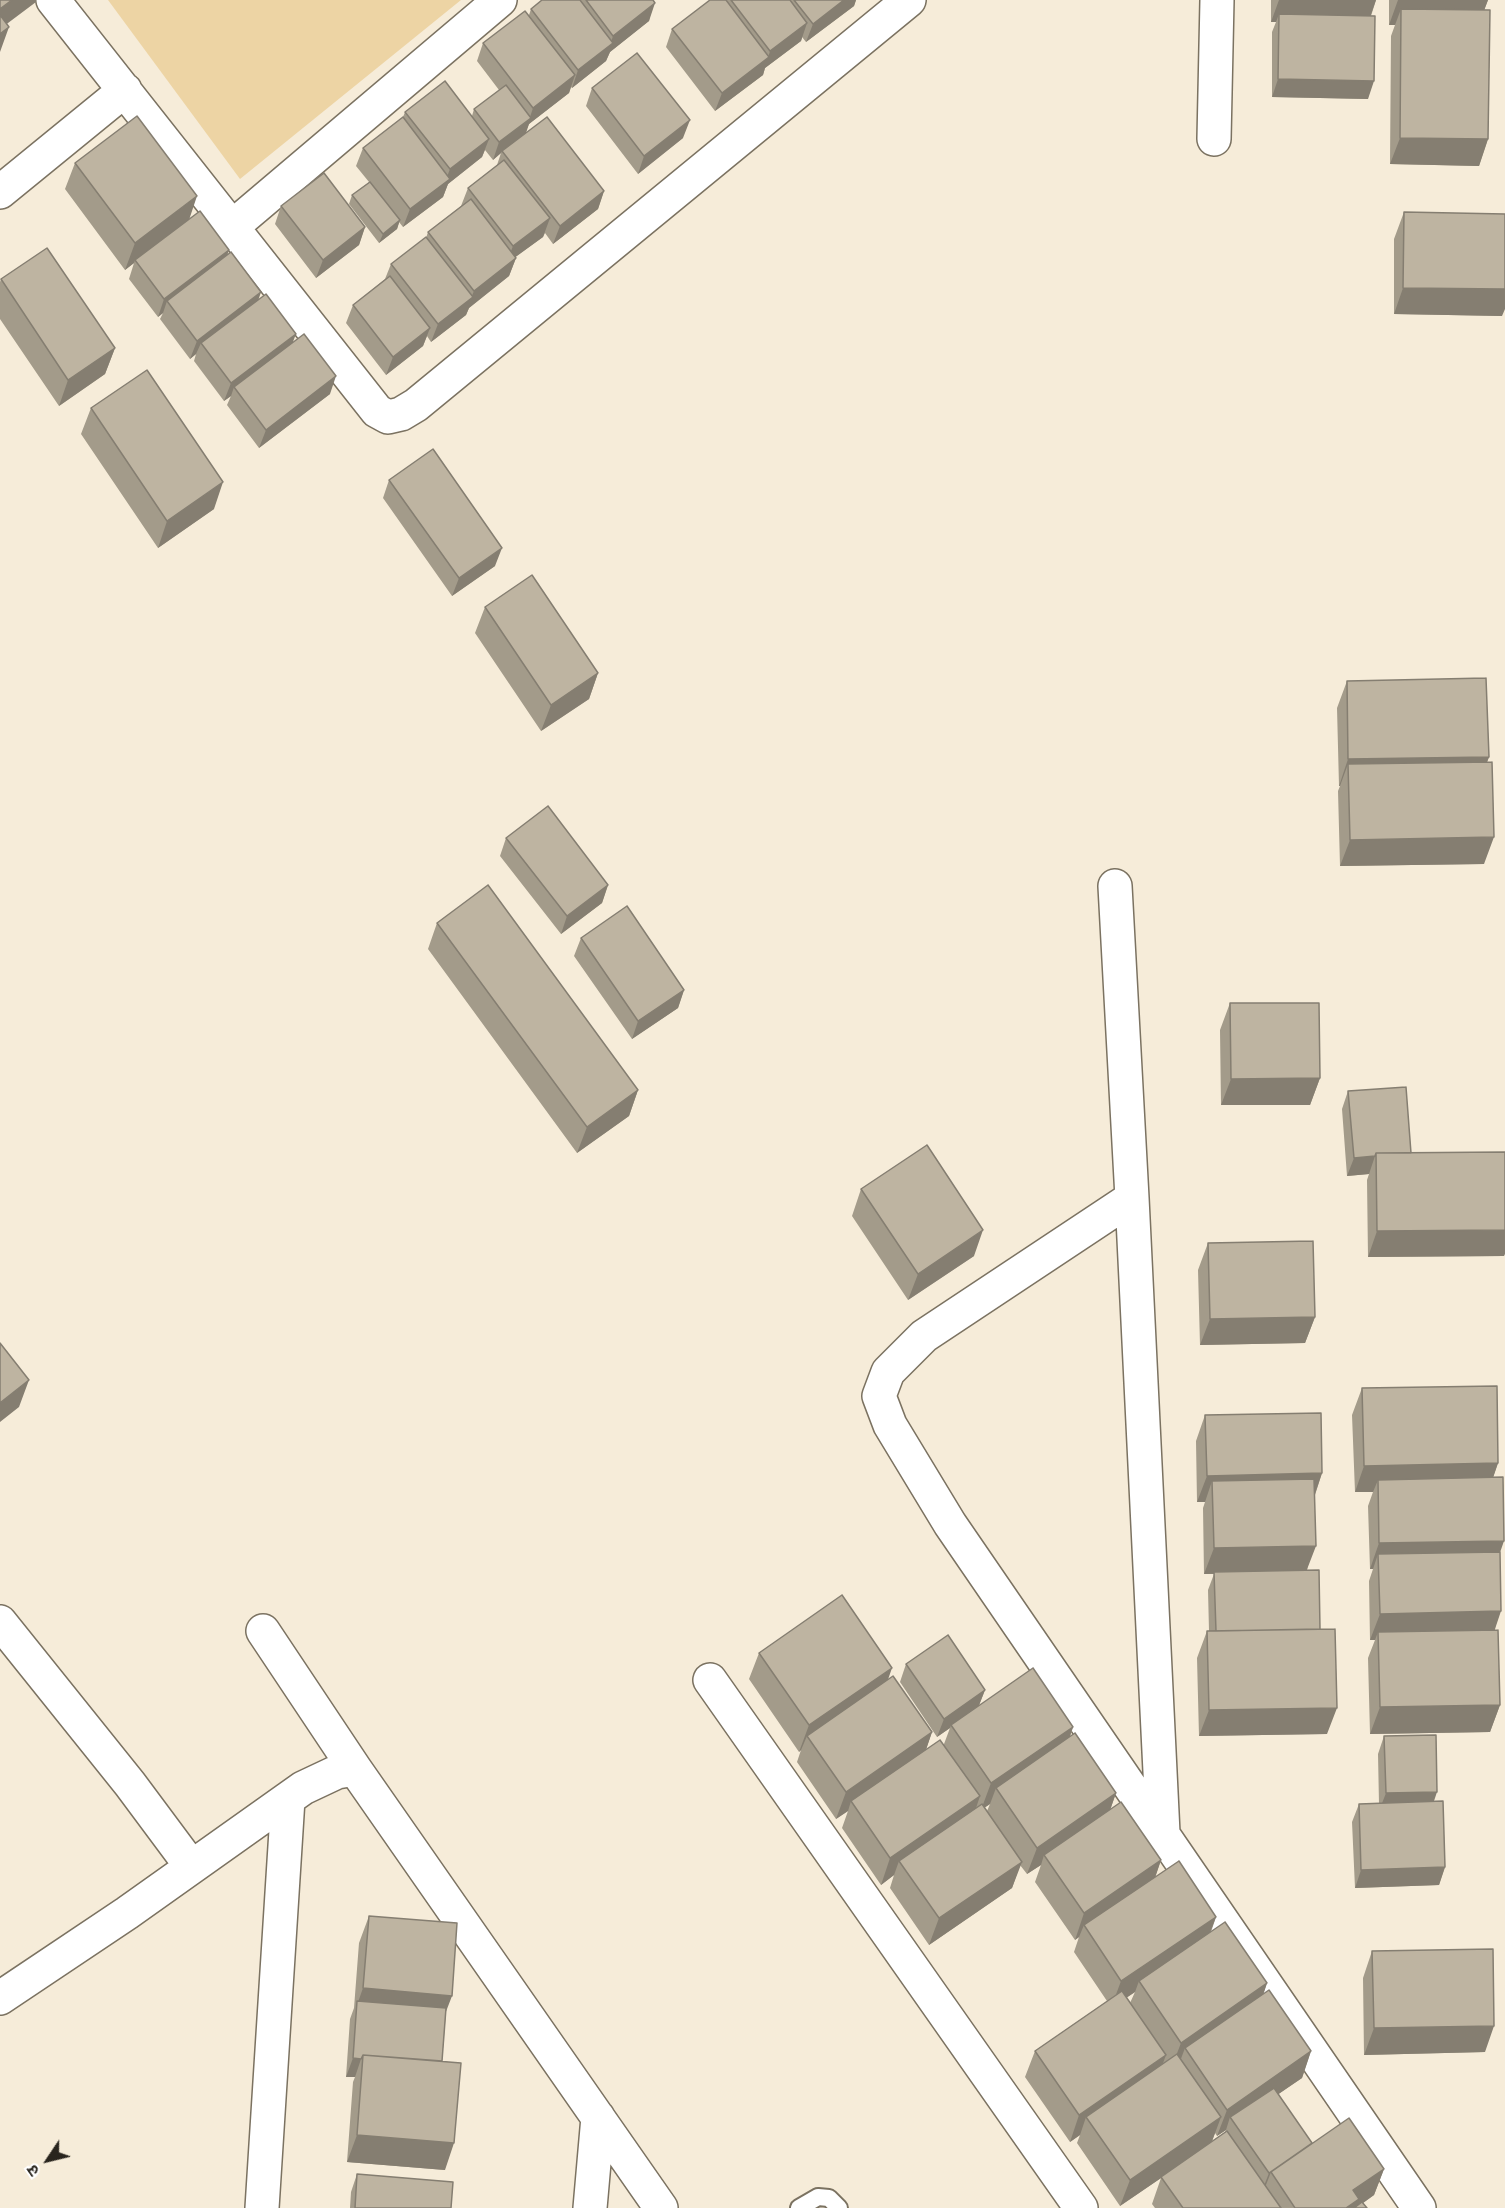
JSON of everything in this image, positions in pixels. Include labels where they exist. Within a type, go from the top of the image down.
[{"type":"street","points":[[53,0],[377,411],[388,417],[401,414],[416,405],[909,0]]},
{"type":"street","points":[[232,227],[500,0]]},
{"type":"street","points":[[1214,139],[1217,0]]},
{"type":"street","points":[[0,192],[125,90]]},
{"type":"street","points":[[1115,886],[1163,1833]]},
{"type":"street","points":[[1132,1198],[924,1336],[888,1372],[879,1396],[890,1425],[950,1524],[1419,2208]]},
{"type":"street","points":[[0,1622],[130,1784],[190,1866]]},
{"type":"street","points":[[263,1631],[355,1769],[661,2208]]},
{"type":"street","points":[[710,1680],[1081,2208]]},
{"type":"street","points":[[0,1998],[127,1913],[288,1798],[322,1777],[355,1769]]},
{"type":"street","points":[[262,2208],[288,1798]]},
{"type":"street","points":[[590,2208],[598,2117]]},
{"type":"lane","points":[[800,2208],[818,2197],[829,2198],[839,2208]]},
{"type":"shaded area","points":[[108,0],[461,0],[240,179]]},
{"type":"building","points":[[0,0],[12,0],[0,9]]},
{"type":"building","points":[[542,0],[580,0],[613,43],[578,70],[531,9]]},
{"type":"building","points":[[586,0],[653,0],[655,3],[613,36]]},
{"type":"building","points":[[710,0],[726,0],[769,57],[722,93],[672,29]]},
{"type":"building","points":[[731,0],[790,0],[807,23],[770,51]]},
{"type":"building","points":[[794,0],[844,0],[813,24]]},
{"type":"building","points":[[1401,9],[1490,10],[1488,139],[1400,138]]},
{"type":"building","points":[[525,11],[575,75],[533,108],[483,43]]},
{"type":"building","points":[[1279,14],[1375,16],[1374,81],[1278,79]]},
{"type":"building","points":[[0,15],[9,27],[0,34]]},
{"type":"building","points":[[637,53],[690,120],[644,156],[592,88]]},
{"type":"building","points":[[445,81],[489,139],[450,169],[405,112]]},
{"type":"building","points":[[506,85],[531,118],[499,142],[474,109]]},
{"type":"building","points":[[137,116],[197,196],[135,243],[75,163]]},
{"type":"building","points":[[403,117],[450,179],[410,209],[363,148]]},
{"type":"building","points":[[547,117],[604,191],[560,226],[502,151]]},
{"type":"building","points":[[504,160],[550,218],[513,246],[468,188]]},
{"type":"building","points":[[324,173],[365,227],[323,260],[281,206]]},
{"type":"building","points":[[370,182],[400,220],[383,234],[352,195]]},
{"type":"building","points":[[471,199],[516,258],[474,291],[428,232]]},
{"type":"building","points":[[200,211],[229,250],[164,299],[135,260]]},
{"type":"building","points":[[1404,212],[1505,214],[1505,289],[1403,288]]},
{"type":"building","points":[[426,237],[473,297],[438,324],[391,264]]},
{"type":"building","points":[[47,248],[115,348],[68,380],[1,279]]},
{"type":"building","points":[[231,252],[261,292],[197,341],[167,301]]},
{"type":"building","points":[[390,276],[430,328],[393,357],[353,305]]},
{"type":"building","points":[[266,294],[296,334],[231,383],[201,343]]},
{"type":"building","points":[[304,334],[336,376],[266,430],[234,387]]},
{"type":"building","points":[[147,370],[223,482],[167,521],[91,408]]},
{"type":"building","points":[[433,449],[502,548],[459,578],[389,480]]},
{"type":"building","points":[[532,575],[598,673],[551,705],[485,607]]},
{"type":"building","points":[[1486,678],[1489,757],[1348,759],[1347,681]]},
{"type":"building","points":[[1492,762],[1494,837],[1350,840],[1348,764]]},
{"type":"building","points":[[548,806],[608,885],[567,916],[506,838]]},
{"type":"building","points":[[488,885],[638,1090],[587,1127],[437,923]]},
{"type":"building","points":[[627,906],[684,990],[638,1021],[581,938]]},
{"type":"building","points":[[1230,1003],[1319,1003],[1320,1078],[1231,1079]]},
{"type":"building","points":[[1406,1087],[1411,1153],[1376,1153],[1375,1156],[1354,1158],[1348,1091]]},
{"type":"building","points":[[927,1145],[983,1230],[918,1274],[861,1189]]},
{"type":"building","points":[[1505,1152],[1505,1230],[1377,1231],[1376,1153]]},
{"type":"building","points":[[1313,1241],[1315,1317],[1210,1319],[1208,1243]]},
{"type":"building","points":[[0,1343],[29,1380],[0,1403]]},
{"type":"building","points":[[1497,1386],[1498,1463],[1364,1466],[1362,1388]]},
{"type":"building","points":[[1321,1413],[1322,1473],[1207,1476],[1205,1415]]},
{"type":"building","points":[[1503,1477],[1504,1541],[1379,1543],[1378,1480]]},
{"type":"building","points":[[1314,1479],[1316,1546],[1214,1548],[1212,1481]]},
{"type":"building","points":[[1500,1552],[1501,1611],[1380,1614],[1378,1554]]},
{"type":"building","points":[[1319,1570],[1320,1629],[1216,1631],[1214,1572]]},
{"type":"building","points":[[842,1595],[892,1668],[809,1725],[759,1653]]},
{"type":"building","points":[[1335,1629],[1337,1708],[1209,1710],[1207,1631]]},
{"type":"building","points":[[1498,1630],[1500,1705],[1380,1707],[1378,1632]]},
{"type":"building","points":[[948,1635],[985,1690],[944,1719],[906,1664]]},
{"type":"building","points":[[1033,1668],[1073,1727],[991,1783],[951,1725]]},
{"type":"building","points":[[893,1676],[932,1732],[846,1792],[807,1736]]},
{"type":"building","points":[[1075,1733],[1116,1793],[1037,1848],[996,1788]]},
{"type":"building","points":[[1436,1735],[1437,1792],[1386,1793],[1384,1736]]},
{"type":"building","points":[[940,1740],[980,1796],[890,1858],[851,1801]]},
{"type":"building","points":[[1443,1801],[1445,1867],[1361,1870],[1359,1804]]},
{"type":"building","points":[[1121,1802],[1161,1860],[1084,1913],[1044,1855]]},
{"type":"building","points":[[982,1804],[1022,1862],[939,1918],[899,1861]]},
{"type":"building","points":[[1179,1861],[1216,1917],[1121,1981],[1084,1925]]},
{"type":"building","points":[[369,1916],[457,1923],[452,1996],[363,1988]]},
{"type":"building","points":[[1225,1922],[1267,1983],[1181,2043],[1139,1981]]},
{"type":"building","points":[[1493,1949],[1494,2026],[1374,2028],[1372,1951]]},
{"type":"building","points":[[1269,1990],[1311,2051],[1227,2110],[1185,2048]]},
{"type":"building","points":[[1122,1991],[1166,2055],[1079,2115],[1035,2051]]},
{"type":"building","points":[[357,2001],[446,2008],[442,2061],[363,2055],[361,2059],[353,2058]]},
{"type":"building","points":[[1177,2054],[1221,2117],[1130,2180],[1086,2117]]},
{"type":"building","points":[[363,2055],[461,2063],[454,2143],[357,2135]]},
{"type":"building","points":[[1274,2088],[1312,2143],[1269,2173],[1230,2117]]},
{"type":"building","points":[[1349,2118],[1384,2169],[1353,2190],[1359,2199],[1346,2208],[1295,2208],[1271,2172]]},
{"type":"building","points":[[1227,2131],[1281,2208],[1183,2208],[1161,2177]]},
{"type":"building","points":[[357,2174],[453,2182],[451,2208],[355,2208]]},
{"type":"building","points":[[1362,2202],[1367,2208],[1354,2208]]}]
